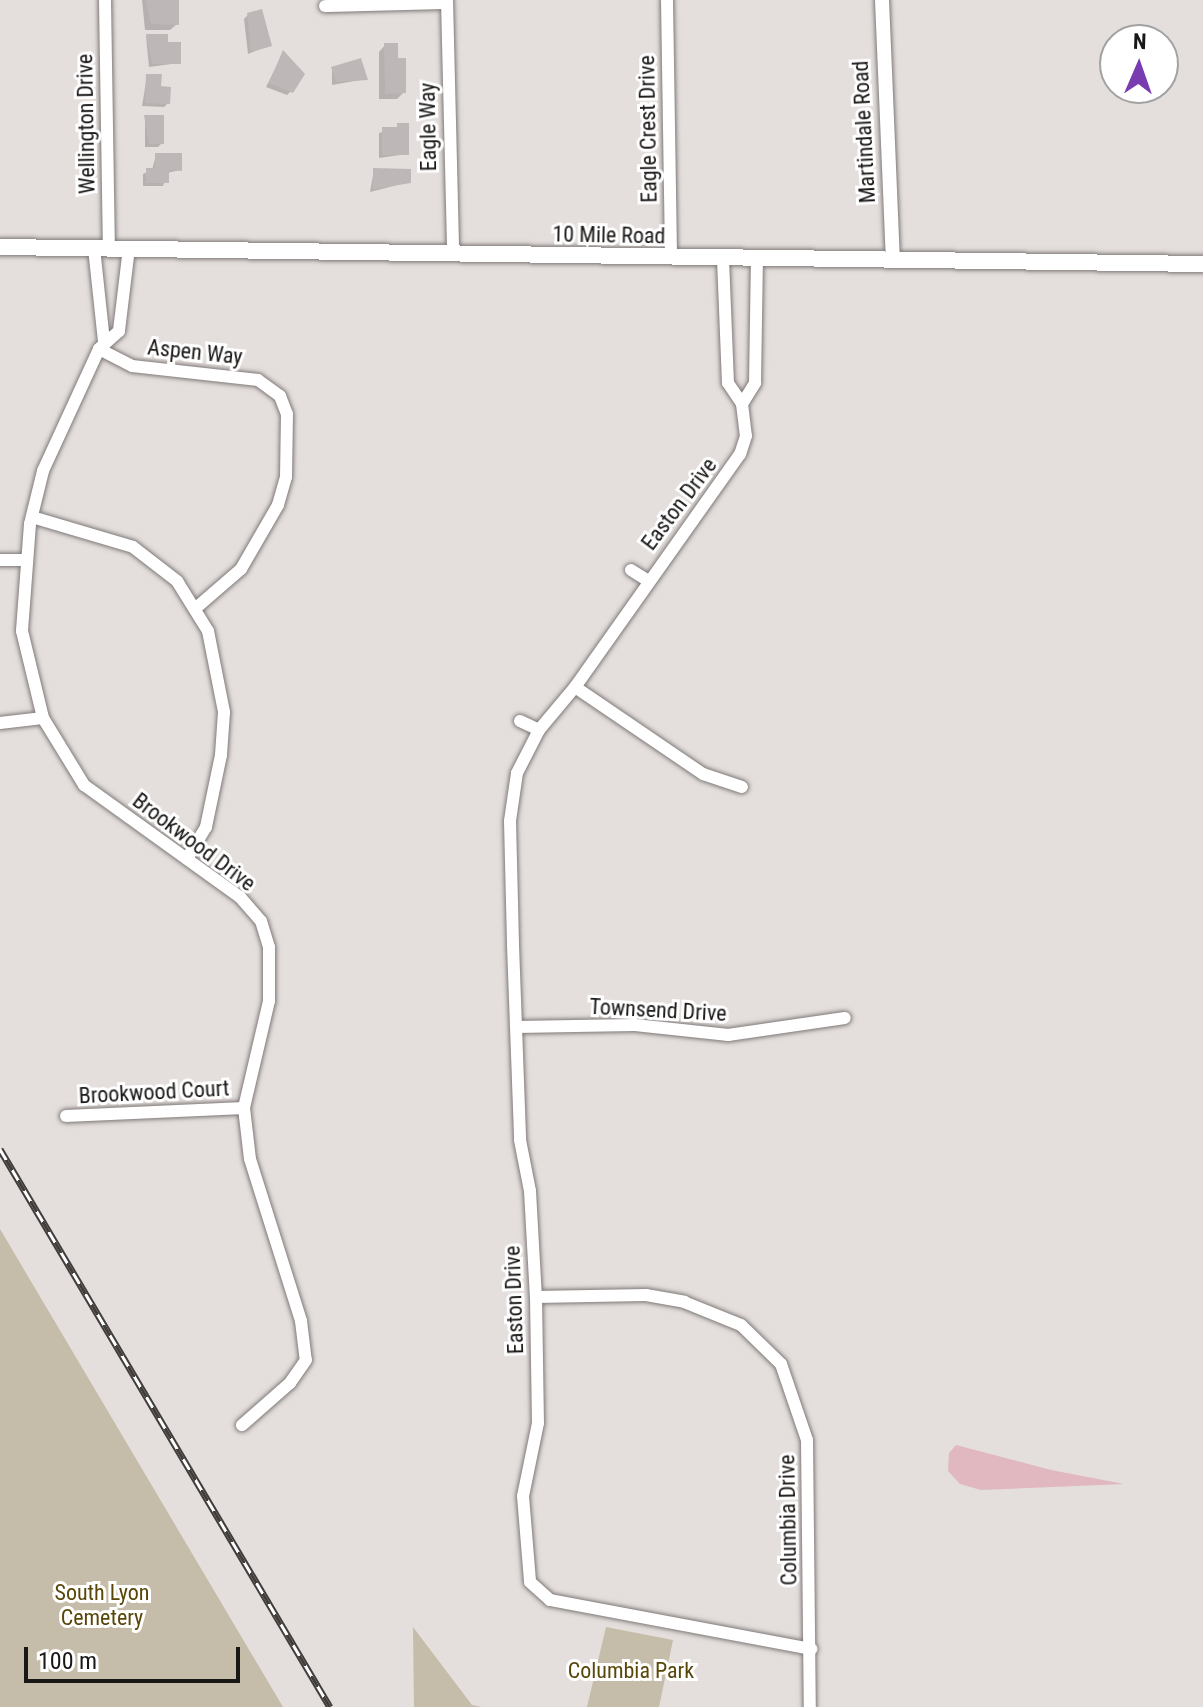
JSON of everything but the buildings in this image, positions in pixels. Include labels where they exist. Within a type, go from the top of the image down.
[{"type":"main road","name":"10 Mile Road","points":[[7,247],[1203,264]]},
{"type":"street","name":"Wellington Drive","points":[[102,248],[105,0]]},
{"type":"street","name":"Eagle Crest Drive","points":[[667,0],[671,258]]},
{"type":"street","name":"Martindale Road","points":[[882,0],[893,261]]},
{"type":"street","points":[[325,6],[447,2]]},
{"type":"street","name":"Eagle Way","points":[[447,2],[453,253]]},
{"type":"street","points":[[101,345],[102,248]]},
{"type":"street","name":"Brookwood Drive","points":[[129,248],[119,331],[101,345],[43,471],[26,560],[22,631],[43,718],[84,785],[240,897],[261,921],[269,947],[269,1001],[244,1108],[250,1159],[301,1321],[306,1360],[290,1383],[242,1425]]},
{"type":"street","name":"Easton Drive","points":[[723,259],[728,383],[742,404],[746,436],[740,454],[647,580],[575,687],[539,730],[517,773],[510,821],[516,1027],[520,1140],[530,1191],[536,1297],[538,1423],[523,1496],[530,1582],[550,1600],[811,1649]]},
{"type":"street","name":"Easton Drive","points":[[742,404],[755,383],[757,259]]},
{"type":"street","name":"Aspen Way","points":[[101,345],[132,366],[258,380],[280,396],[287,414],[286,477],[278,505],[241,569],[196,608]]},
{"type":"street","points":[[32,517],[133,547],[177,581],[208,631],[224,712],[213,801],[206,827],[187,859]]},
{"type":"street","points":[[0,560],[26,560]]},
{"type":"street","name":"Easton Drive","points":[[631,570],[647,580]]},
{"type":"street","points":[[575,687],[703,774],[742,787]]},
{"type":"street","points":[[0,723],[43,718]]},
{"type":"street","points":[[520,721],[539,730]]},
{"type":"street","name":"Townsend Drive","points":[[516,1027],[635,1025],[728,1035],[845,1018]]},
{"type":"street","name":"Brookwood Court","points":[[66,1116],[244,1108]]},
{"type":"street","name":"Columbia Drive","points":[[536,1297],[646,1295],[684,1302],[741,1325],[781,1364],[807,1440],[810,1707]]},
{"type":"green space","name":"South Lyon Cemetery","points":[[0,1229],[26,1273],[283,1707],[0,1707]]},
{"type":"green space","points":[[413,1627],[472,1705],[482,1707],[414,1707]]},
{"type":"green space","name":"Columbia Park","points":[[606,1627],[673,1640],[659,1707],[587,1707]]},
{"type":"shaded area","points":[[956,1445],[1051,1470],[1124,1484],[981,1490],[960,1484],[948,1471],[949,1453]]},
{"type":"railway","points":[[0,1149],[330,1707]]}]
